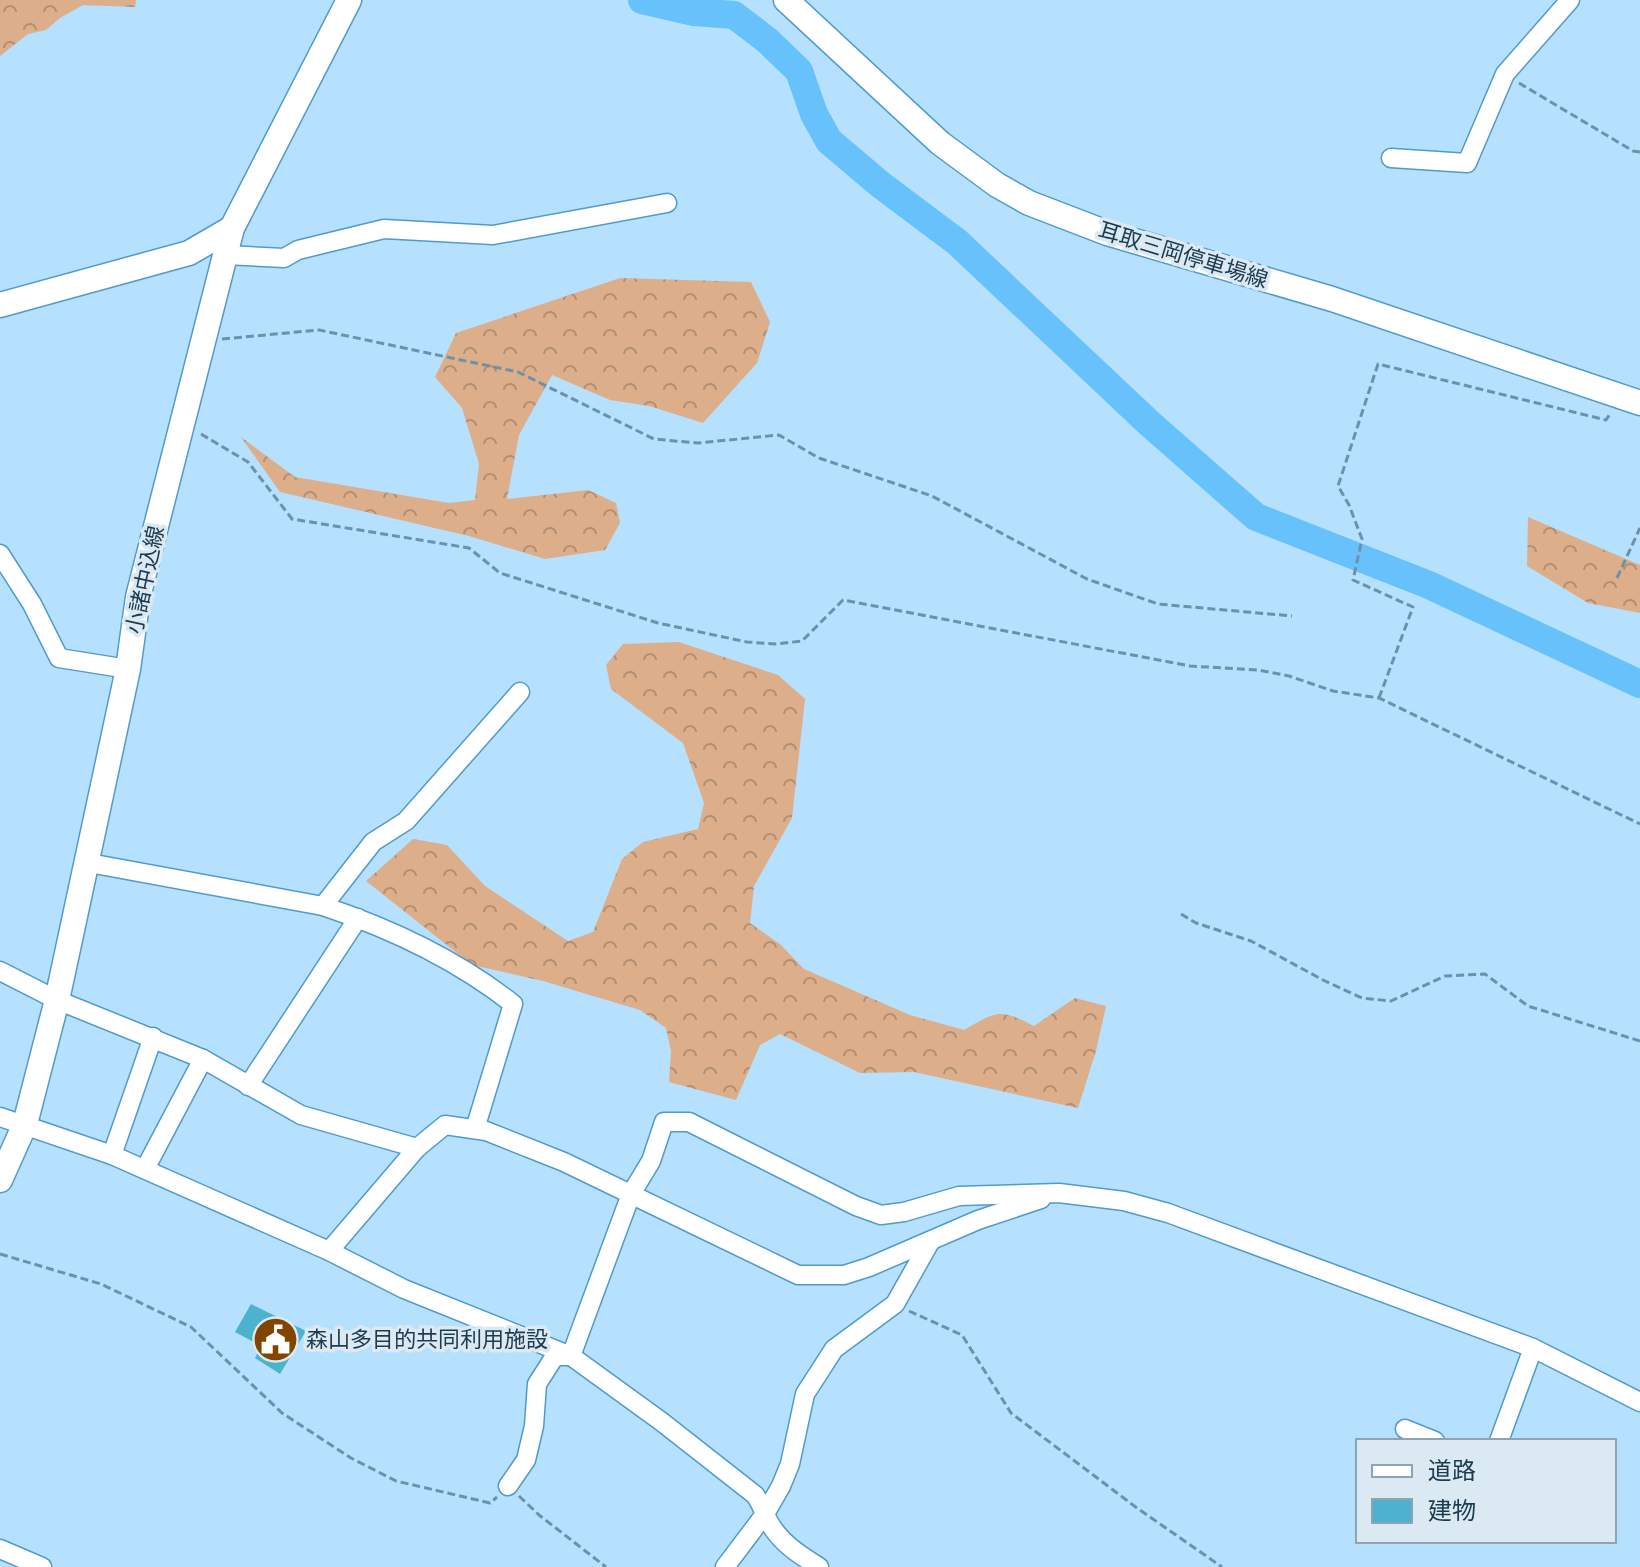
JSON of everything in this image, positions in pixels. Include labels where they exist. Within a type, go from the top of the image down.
[{"type":"main road","name":"小諸中込線","points":[[0,1180],[25,1124],[57,1000],[89,863],[128,669],[138,597],[232,228],[349,0]]},
{"type":"main road","name":"耳取三岡停車場線","points":[[786,0],[940,143],[997,185],[1029,203],[1107,233],[1332,299],[1631,400]]},
{"type":"main road","points":[[0,305],[189,253],[232,228]]},
{"type":"street","points":[[1391,158],[1467,163],[1505,74],[1570,0]]},
{"type":"street","points":[[225,255],[284,258],[298,250],[384,229],[493,235],[667,203]]},
{"type":"street","points":[[0,554],[32,604],[59,658],[128,669]]},
{"type":"street","points":[[323,906],[373,842],[406,821],[520,692]]},
{"type":"street","points":[[89,863],[323,906],[430,950],[479,978],[513,1004],[475,1129]]},
{"type":"street","points":[[248,1086],[358,918]]},
{"type":"street","points":[[0,971],[57,1000],[203,1059],[301,1115],[417,1148]]},
{"type":"street","points":[[112,1155],[153,1037]]},
{"type":"street","points":[[145,1169],[203,1059]]},
{"type":"street","points":[[0,1117],[112,1155],[329,1251],[404,1289],[571,1356],[755,1495],[772,1528],[795,1552],[819,1567]]},
{"type":"street","points":[[571,1356],[631,1194],[651,1161],[664,1122],[689,1122],[856,1206],[881,1215],[904,1212],[959,1196],[1059,1193],[1124,1201],[1168,1213],[1533,1348],[1640,1402]]},
{"type":"street","points":[[329,1251],[417,1148],[445,1125],[486,1131],[564,1162],[798,1275],[844,1275],[978,1220],[1059,1193]]},
{"type":"street","points":[[725,1567],[765,1514],[790,1464],[805,1394],[834,1349],[895,1304],[930,1242]]},
{"type":"street","points":[[1500,1439],[1533,1348]]},
{"type":"street","points":[[508,1486],[526,1460],[534,1426],[537,1384],[555,1356],[571,1356]]},
{"type":"street","points":[[1405,1429],[1430,1439]]},
{"type":"street","points":[[0,1549],[42,1567]]},
{"type":"path","points":[[1505,74],[1633,151],[1640,152]]},
{"type":"path","points":[[202,340],[319,330],[518,372],[654,439],[698,443],[779,435],[819,458],[932,496],[1087,579],[1158,604],[1292,616]]},
{"type":"path","points":[[1379,698],[1413,607],[1353,580],[1362,539],[1338,486],[1378,364],[1606,420],[1631,400]]},
{"type":"path","points":[[183,423],[248,462],[292,519],[469,548],[500,573],[658,623],[747,642],[776,644],[802,641],[843,600],[1190,666],[1258,670],[1289,676],[1333,691],[1379,698],[1640,824]]},
{"type":"path","points":[[1617,578],[1640,528]]},
{"type":"path","points":[[1181,914],[1196,923],[1251,941],[1362,998],[1391,1001],[1445,976],[1485,974],[1528,1006],[1640,1041]]},
{"type":"path","points":[[0,1254],[101,1284],[191,1327],[282,1413],[351,1458],[396,1481],[490,1503],[508,1486],[539,1515],[606,1567]]},
{"type":"path","points":[[895,1304],[962,1335],[1011,1413],[1137,1508],[1222,1567]]},
{"type":"green space","points":[[0,0],[136,0],[135,7],[83,5],[46,30],[28,34],[0,56]]},
{"type":"green space","points":[[620,278],[751,282],[770,322],[757,363],[703,423],[649,406],[610,400],[552,375],[519,435],[507,499],[588,490],[616,503],[620,523],[605,550],[545,559],[469,536],[280,492],[241,437],[295,477],[449,503],[475,500],[479,464],[462,408],[435,377],[456,333]]},
{"type":"green space","points":[[1528,517],[1640,565],[1640,613],[1588,603],[1527,566]]},
{"type":"green space","points":[[679,642],[778,675],[805,699],[792,818],[754,886],[750,923],[781,945],[804,969],[910,1015],[964,1030],[998,1014],[1013,1016],[1034,1026],[1075,998],[1106,1006],[1078,1108],[914,1072],[860,1073],[780,1034],[760,1045],[736,1100],[669,1082],[671,1051],[666,1028],[640,1010],[543,981],[472,965],[366,881],[413,839],[447,845],[485,886],[568,941],[593,932],[622,859],[643,842],[698,829],[704,803],[683,743],[611,689],[606,665],[623,644]]},
{"type":"building","name":"森山多目的共同利用施設","points":[[251,1304],[306,1331],[280,1374],[255,1358],[261,1346],[235,1332]]},
{"type":"waterway","points":[[642,0],[694,12],[734,15],[768,41],[799,71],[814,114],[829,141],[957,242],[1149,423],[1256,517],[1429,585],[1640,684]]},
{"type":"place","name":"森山多目的共同利用施設","points":[[275,1339]]}]
